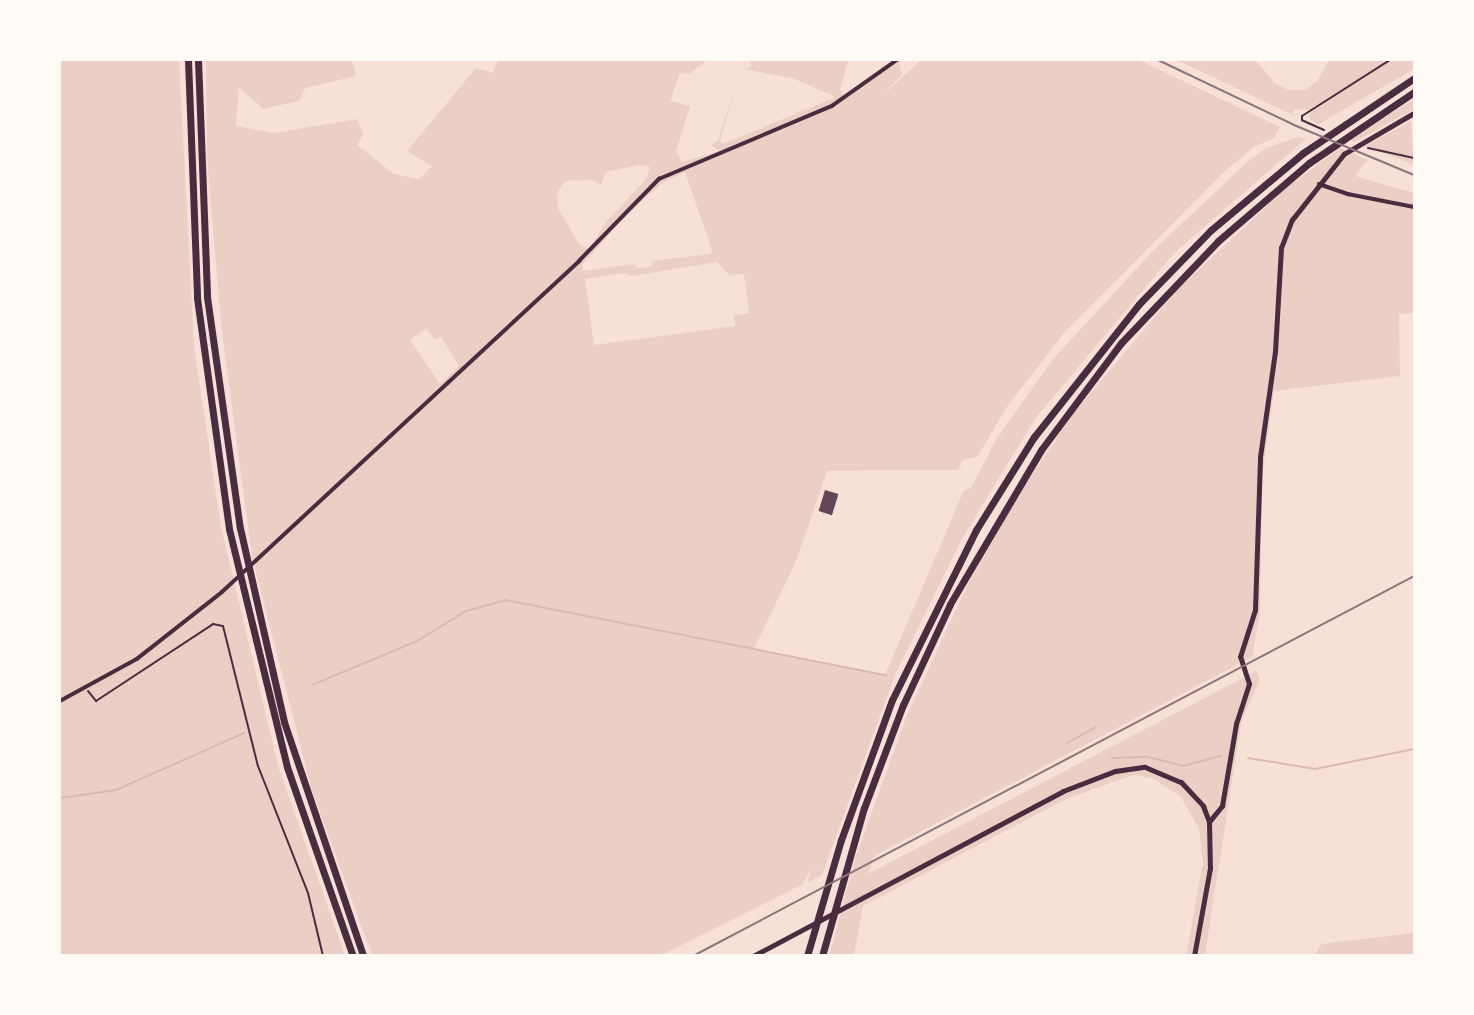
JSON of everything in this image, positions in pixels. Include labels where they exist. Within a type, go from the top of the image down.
[{"type":"highway","points":[[188,60],[197,298],[229,529],[286,766],[353,956]]},
{"type":"highway","points":[[198,60],[207,297],[240,528],[284,722],[363,956]]},
{"type":"highway","points":[[807,956],[841,840],[892,700],[976,530],[1034,437],[1139,304],[1211,230],[1312,146],[1415,78]]},
{"type":"highway","points":[[822,956],[843,873],[903,705],[956,593],[1041,450],[1121,343],[1218,241],[1308,163],[1415,92]]},
{"type":"main road","points":[[752,956],[1063,791],[1115,771],[1145,767],[1168,773],[1192,792],[1209,822],[1210,868],[1194,956]]},
{"type":"street","points":[[60,701],[137,659],[222,592],[579,261],[659,179],[832,106],[897,60]]},
{"type":"street","points":[[1209,822],[1222,806],[1236,724],[1249,684],[1240,657],[1255,610],[1259,481],[1275,352],[1278,262],[1292,220],[1319,184],[1359,143],[1415,113]]},
{"type":"street","points":[[1319,184],[1415,207]]},
{"type":"path","points":[[1305,121],[1302,116],[1310,110],[1390,60]]},
{"type":"path","points":[[1381,153],[1415,158]]},
{"type":"path","points":[[86,688],[96,701],[213,624],[223,626],[258,766],[308,893],[323,956]]},
{"type":"shaded area","points":[[60,60],[179,60],[194,346],[221,527],[279,769],[345,955],[60,955]]},
{"type":"shaded area","points":[[206,60],[352,60],[356,76],[305,88],[299,101],[263,109],[239,87],[236,126],[273,133],[357,119],[363,134],[357,145],[394,174],[419,179],[432,166],[407,151],[476,68],[493,73],[498,60],[707,60],[689,74],[680,73],[670,101],[690,106],[676,151],[682,162],[720,151],[711,145],[718,141],[736,83],[720,141],[723,144],[836,97],[792,78],[744,69],[751,67],[750,60],[848,60],[840,90],[845,97],[899,60],[902,74],[881,97],[921,60],[1139,60],[1280,127],[1274,138],[1254,147],[1227,169],[1064,333],[1006,408],[978,456],[963,460],[958,470],[827,471],[797,559],[754,649],[885,675],[964,490],[971,488],[997,438],[1053,359],[1155,249],[1246,163],[1266,148],[1298,137],[1306,139],[1174,253],[1035,419],[963,537],[895,675],[822,875],[807,883],[811,868],[803,884],[662,955],[372,955],[312,791],[252,557],[222,333],[207,159]],"holes":[[[640,165],[650,167],[647,178],[606,222],[589,249],[579,244],[558,208],[557,193],[565,181],[592,180],[601,185],[606,172]],[[685,172],[712,250],[710,254],[652,261],[652,267],[636,268],[635,264],[583,271],[582,265],[631,210],[662,183]],[[717,262],[729,275],[744,274],[749,313],[734,316],[735,326],[594,345],[585,279],[624,273],[632,276]],[[426,329],[435,339],[441,337],[459,366],[440,384],[410,340]]]},
{"type":"shaded area","points":[[1177,60],[1255,60],[1275,83],[1288,90],[1307,89],[1318,80],[1329,60],[1414,60],[1414,69],[1319,124],[1309,119],[1310,110],[1295,109],[1292,113],[1297,117]]},
{"type":"shaded area","points":[[1414,99],[1414,109],[1355,142],[1350,140]]},
{"type":"shaded area","points":[[1411,121],[1414,165],[1365,146]]},
{"type":"shaded area","points":[[1340,148],[1368,160],[1356,174],[1358,177],[1414,193],[1414,313],[1399,314],[1400,376],[1274,391],[1262,477],[1260,612],[1252,657],[874,856],[868,874],[1256,671],[1260,679],[1241,723],[1205,955],[1186,955],[1203,863],[1199,828],[1180,796],[1152,778],[1133,775],[1066,799],[863,906],[854,955],[829,956],[856,856],[907,715],[968,584],[1021,491],[1073,414],[1178,289],[1284,190]]},
{"type":"shaded area","points":[[1414,933],[1414,955],[1315,955],[1321,944]]},
{"type":"building","points":[[825,490],[838,494],[832,515],[819,511]]},
{"type":"waterway","points":[[312,685],[417,641],[466,611],[506,600],[886,675]]},
{"type":"waterway","points":[[1067,743],[1096,727]]},
{"type":"waterway","points":[[60,798],[116,790],[244,733]]},
{"type":"waterway","points":[[1248,758],[1315,769],[1414,749]]},
{"type":"waterway","points":[[1112,758],[1148,757],[1183,766],[1221,756]]},
{"type":"railway","points":[[1158,60],[1294,125],[1414,175]]},
{"type":"railway","points":[[693,956],[1414,576]]}]
